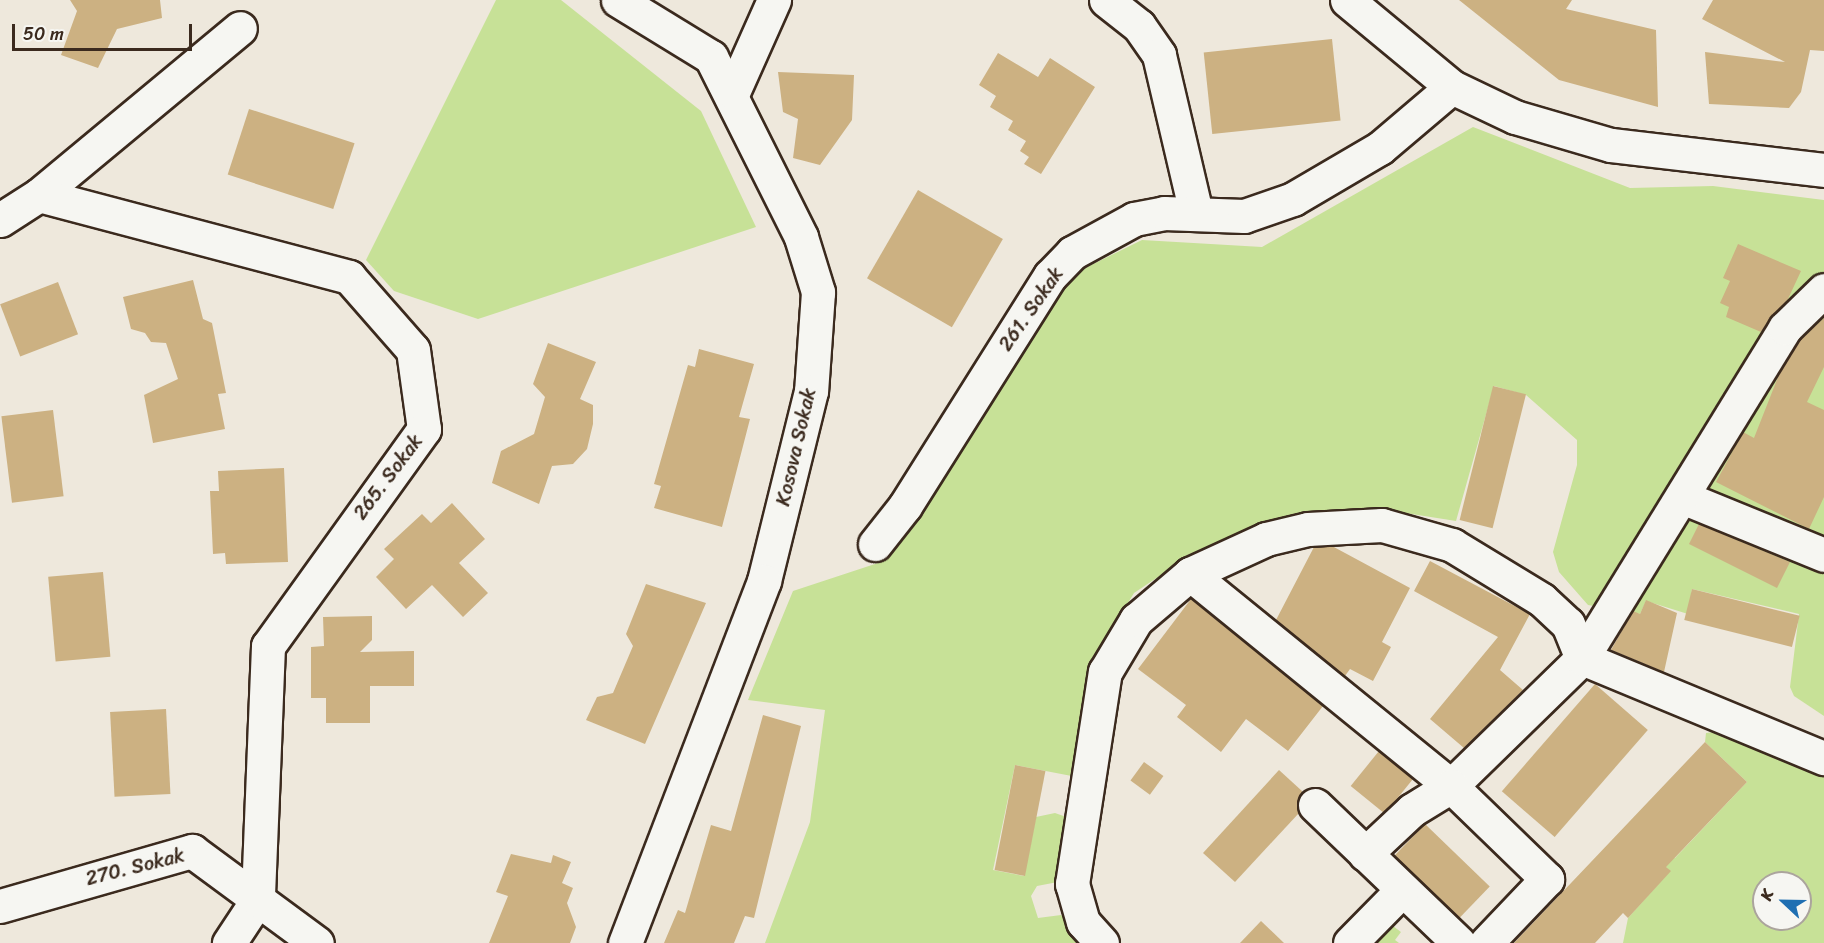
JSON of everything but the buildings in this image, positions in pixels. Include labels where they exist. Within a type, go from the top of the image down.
[{"type":"street","name":"Kosova Sokak","points":[[618,0],[711,57],[733,92],[766,175],[801,237],[818,292],[811,391],[749,625],[625,943]]},
{"type":"street","points":[[733,92],[774,0]]},
{"type":"street","points":[[1106,0],[1139,26],[1159,55],[1196,213]]},
{"type":"street","points":[[1347,0],[1452,87],[1515,117],[1611,145],[1824,170]]},
{"type":"street","points":[[0,220],[39,195],[240,28]]},
{"type":"street","name":"261. Sokak","points":[[875,544],[905,506],[1050,276],[1072,253],[1134,219],[1196,213],[1244,216],[1293,199],[1380,148],[1452,87]]},
{"type":"street","name":"265. Sokak","points":[[39,195],[349,277],[413,350],[424,429],[268,646],[258,899]]},
{"type":"street","points":[[1365,854],[1412,810],[1451,786],[1582,658],[1785,328],[1824,290]]},
{"type":"street","points":[[1682,497],[1824,555]]},
{"type":"street","points":[[1102,943],[1083,922],[1072,884],[1105,672],[1136,620],[1190,574],[1228,552],[1308,529],[1382,525],[1417,532],[1519,582],[1568,624],[1582,658],[1824,758]]},
{"type":"street","points":[[1190,574],[1451,786],[1547,879],[1486,943]]},
{"type":"street","points":[[1315,805],[1459,943]]},
{"type":"street","name":"270. Sokak","points":[[0,906],[192,851],[317,943]]},
{"type":"street","points":[[1350,943],[1402,890]]},
{"type":"street","points":[[229,943],[258,899]]},
{"type":"green space","points":[[496,0],[561,0],[701,111],[756,227],[478,319],[394,291],[366,260]]},
{"type":"green space","points":[[1473,127],[1630,188],[1713,186],[1824,200],[1824,716],[1794,696],[1790,687],[1799,614],[1692,589],[1688,614],[1646,601],[1640,614],[1588,605],[1559,572],[1553,552],[1577,465],[1577,440],[1526,395],[1494,386],[1456,521],[1399,512],[1328,515],[1191,555],[1134,593],[1096,656],[1082,778],[1015,765],[993,870],[1024,876],[1036,817],[1055,813],[1072,819],[1068,880],[1037,886],[1031,896],[1038,918],[1061,915],[1091,943],[765,943],[810,822],[825,710],[748,700],[793,591],[878,563],[961,446],[1018,334],[1081,270],[1142,240],[1262,247]]},
{"type":"green space","points":[[1714,732],[1824,773],[1824,943],[1623,943],[1628,918],[1670,871],[1658,860],[1675,858],[1747,782],[1705,742],[1706,733]]},
{"type":"green space","points":[[1389,923],[1401,932],[1395,940],[1399,943],[1368,943]]}]
